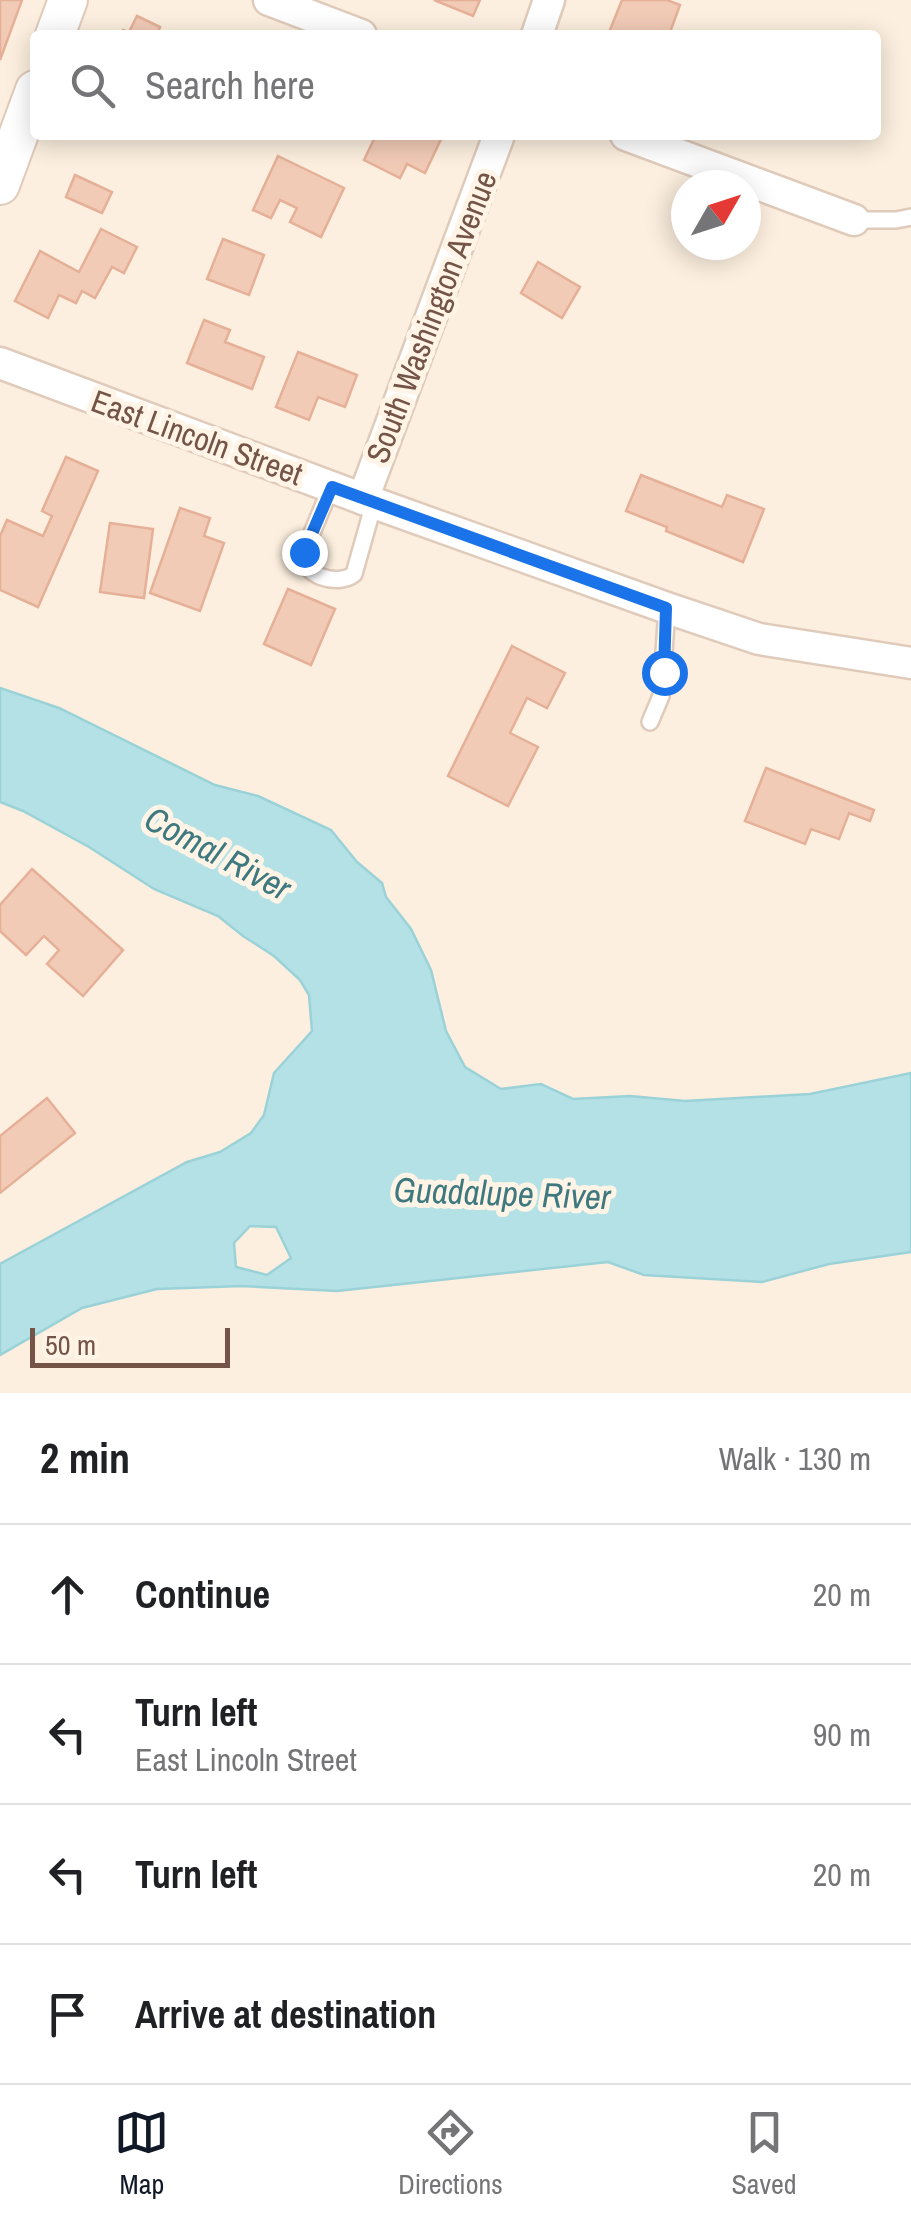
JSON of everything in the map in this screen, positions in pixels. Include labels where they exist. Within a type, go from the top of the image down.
[{"type":"street","points":[[57,30],[68,0]]},
{"type":"street","points":[[269,0],[347,30]]},
{"type":"street","points":[[538,30],[550,0]]},
{"type":"street","points":[[0,185],[30,104]]},
{"type":"street","name":"South Washington Avenue","points":[[369,501],[497,140]]},
{"type":"street","points":[[639,140],[854,220]]},
{"type":"street","name":"East Lincoln Street","points":[[0,364],[369,501],[759,639],[911,663]]},
{"type":"lane","points":[[854,220],[911,217]]},
{"type":"lane","points":[[332,487],[302,560],[306,568],[318,575],[339,581],[349,580],[354,574],[369,501]]},
{"type":"lane","points":[[650,722],[661,696],[666,608]]},
{"type":"water","points":[[0,688],[59,708],[215,785],[258,796],[331,830],[357,862],[382,883],[386,897],[411,929],[431,970],[446,1031],[465,1067],[501,1089],[541,1084],[573,1099],[630,1096],[685,1101],[810,1094],[911,1073],[911,1252],[829,1264],[762,1282],[644,1275],[608,1262],[337,1291],[242,1286],[157,1289],[82,1308],[0,1355],[0,1264],[187,1162],[220,1152],[251,1133],[264,1115],[274,1073],[312,1031],[309,995],[300,980],[274,956],[218,916],[154,889],[89,847],[0,802]],"holes":[[[250,1226],[276,1227],[291,1258],[267,1275],[236,1267],[234,1243]]]},
{"type":"building","points":[[0,0],[22,0],[0,60]]},
{"type":"building","points":[[434,0],[480,0],[473,16]]},
{"type":"building","points":[[622,0],[667,0],[680,5],[671,30],[610,30]]},
{"type":"building","points":[[137,16],[160,27],[159,30],[130,30]]},
{"type":"building","points":[[374,140],[441,140],[425,173],[407,164],[400,178],[364,160]]},
{"type":"building","points":[[278,156],[344,188],[321,237],[290,222],[297,208],[280,200],[271,218],[253,210]]},
{"type":"building","points":[[75,175],[112,192],[102,213],[66,197]]},
{"type":"building","points":[[101,229],[137,247],[124,273],[112,267],[95,298],[82,291],[76,303],[59,295],[48,318],[15,301],[40,251],[79,272]]},
{"type":"building","points":[[223,239],[264,255],[249,295],[207,279]]},
{"type":"building","points":[[538,262],[580,287],[562,318],[521,293]]},
{"type":"building","points":[[204,320],[230,330],[225,342],[264,357],[252,389],[187,363]]},
{"type":"building","points":[[298,352],[357,375],[345,407],[318,397],[309,420],[276,407]]},
{"type":"building","points":[[66,457],[98,471],[38,607],[0,590],[0,536],[7,520],[43,536],[52,516],[42,511]]},
{"type":"building","points":[[641,475],[722,507],[727,495],[764,509],[743,562],[626,511]]},
{"type":"building","points":[[180,508],[210,518],[204,536],[224,543],[200,611],[150,593]]},
{"type":"building","points":[[110,523],[153,529],[144,598],[100,592]]},
{"type":"building","points":[[288,589],[335,609],[311,665],[264,644]]},
{"type":"building","points":[[512,646],[565,673],[547,708],[527,698],[510,733],[538,747],[508,806],[448,776]]},
{"type":"building","points":[[766,768],[874,810],[870,821],[849,813],[839,839],[811,829],[805,844],[745,821]]},
{"type":"building","points":[[32,869],[123,950],[83,996],[47,964],[59,950],[44,936],[26,955],[0,931],[0,905]]},
{"type":"building","points":[[47,1098],[75,1133],[0,1193],[0,1136]]},
{"type":"route","points":[[304,552],[332,487],[666,608],[664,672]]},
{"type":"water label","name":"Comal River","points":[[218,853]]},
{"type":"water label","name":"Guadalupe River","points":[[502,1193]]}]
